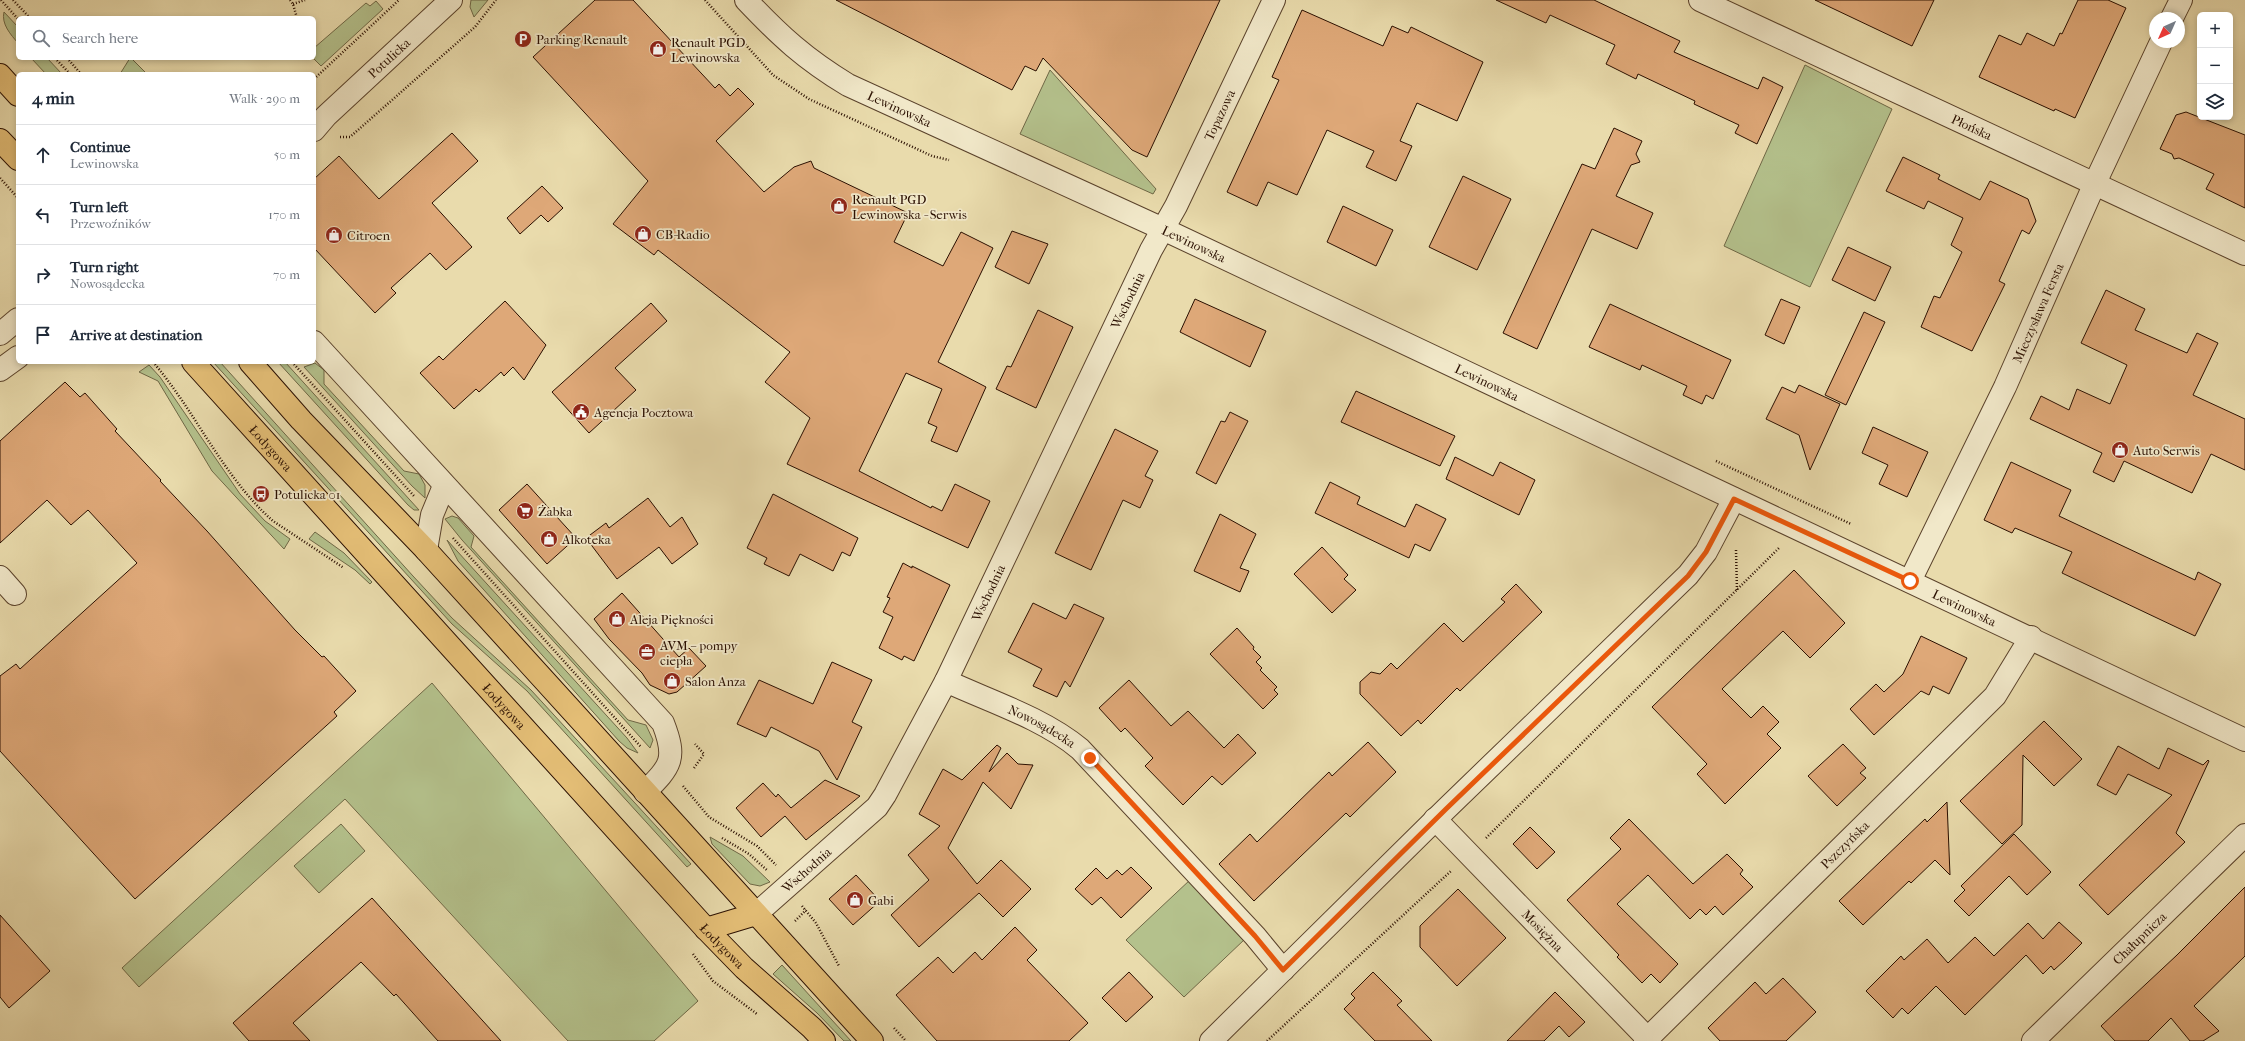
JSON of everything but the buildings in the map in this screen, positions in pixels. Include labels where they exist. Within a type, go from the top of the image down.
[{"type":"main road","points":[[0,75],[16,93]]},
{"type":"main road","points":[[0,140],[16,157]]},
{"type":"main road","name":"Łodygowa","points":[[195,364],[706,929],[744,968],[812,1028],[824,1041]]},
{"type":"main road","points":[[252,364],[301,420],[426,550],[872,1041]]},
{"type":"main road","points":[[706,929],[756,914]]},
{"type":"street","name":"Potulicka","points":[[318,123],[451,0]]},
{"type":"street","name":"Lewinowska","points":[[746,0],[780,36],[816,66],[848,85],[1163,229],[1734,499],[2031,637],[2245,740]]},
{"type":"street","name":"Topazowa","points":[[1163,229],[1180,199],[1274,0]]},
{"type":"street","name":"Płońska","points":[[1700,0],[2245,254]]},
{"type":"street","points":[[2175,12],[2181,0]]},
{"type":"street","name":"Mieczysława Fersta","points":[[1910,581],[2005,387],[2095,183],[2158,48]]},
{"type":"street","name":"Wschodnia","points":[[756,914],[877,806],[896,777],[946,681],[1148,257],[1163,229]]},
{"type":"street","points":[[0,334],[16,321]]},
{"type":"street","points":[[316,344],[444,486],[663,723],[669,739],[671,756],[665,770],[646,792]]},
{"type":"street","points":[[0,370],[16,359]]},
{"type":"street","points":[[426,550],[432,515],[444,486]]},
{"type":"street","points":[[1211,1041],[1435,819],[1688,576],[1706,552],[1734,499]]},
{"type":"street","points":[[0,577],[15,594]]},
{"type":"street","name":"Pszczyńska","points":[[1647,1040],[1996,696],[2031,637]]},
{"type":"street","name":"Nowosądecka","points":[[946,681],[1044,726],[1069,740],[1080,749],[1255,936],[1283,970]]},
{"type":"street","name":"Mosiężna","points":[[1435,819],[1647,1040]]},
{"type":"street","name":"Chałupnicza","points":[[2033,1041],[2245,835]]},
{"type":"path","points":[[0,0],[16,17]]},
{"type":"path","points":[[13,0],[28,16]]},
{"type":"path","points":[[290,0],[293,4],[296,16]]},
{"type":"path","points":[[293,4],[304,0]]},
{"type":"path","points":[[316,77],[399,0]]},
{"type":"path","points":[[338,138],[350,137],[475,27],[496,0]]},
{"type":"path","points":[[57,60],[68,72]]},
{"type":"path","points":[[68,60],[79,72]]},
{"type":"path","points":[[0,178],[16,196]]},
{"type":"path","points":[[154,364],[242,487],[263,512],[273,521],[348,571]]},
{"type":"path","points":[[294,364],[418,500]]},
{"type":"path","points":[[448,533],[645,753]]},
{"type":"path","points":[[1736,544],[1737,591]]},
{"type":"path","points":[[1267,1041],[1469,855],[1737,591],[1781,545]]},
{"type":"path","points":[[716,834],[749,854],[771,874]]},
{"type":"path","points":[[798,901],[816,923],[842,971]]},
{"type":"path","points":[[793,922],[806,910]]},
{"type":"path","points":[[690,947],[713,981],[759,1016]]},
{"type":"path","points":[[891,1024],[906,1041]]},
{"type":"green space","points":[[471,0],[488,0],[474,17],[470,7]]},
{"type":"green space","points":[[376,1],[383,9],[321,66],[315,60],[316,46],[366,3],[370,6]]},
{"type":"green space","points":[[4,12],[16,25],[16,40],[5,25],[3,16]]},
{"type":"green space","points":[[33,60],[49,60],[60,72],[44,72]]},
{"type":"green space","points":[[129,60],[133,60],[145,72],[121,72]]},
{"type":"green space","points":[[1805,65],[1892,109],[1810,287],[1724,246]]},
{"type":"green space","points":[[1050,70],[1156,189],[1153,194],[1020,134]]},
{"type":"green space","points":[[215,364],[222,364],[452,618],[531,690],[691,864],[687,867],[527,691],[452,624]]},
{"type":"green space","points":[[280,364],[287,364],[419,510],[414,510]]},
{"type":"green space","points":[[316,364],[324,370],[324,384],[404,471],[419,474],[425,485],[425,498],[412,486],[304,367]]},
{"type":"green space","points":[[149,365],[160,377],[240,494],[265,521],[290,539],[284,549],[212,471],[158,381],[139,372]]},
{"type":"green space","points":[[452,516],[458,518],[474,536],[471,547],[628,720],[646,725],[653,740],[650,748],[462,540],[445,519]]},
{"type":"green space","points":[[315,532],[344,553],[372,582],[370,584],[355,570],[309,539]]},
{"type":"green space","points":[[447,540],[627,738],[638,753],[627,748],[619,741],[458,561]]},
{"type":"green space","points":[[432,683],[698,1001],[654,1041],[568,1041],[345,799],[139,987],[122,968]]},
{"type":"green space","points":[[341,824],[365,851],[319,893],[294,866]]},
{"type":"green space","points":[[710,837],[743,856],[770,882],[760,886],[750,884],[712,844]]},
{"type":"green space","points":[[1191,879],[1245,939],[1184,997],[1126,940]]},
{"type":"green space","points":[[782,965],[851,1041],[844,1041],[817,1013],[773,974]]},
{"type":"place","name":"Parking Renault","points":[[523,39]]},
{"type":"place","name":"Renault PGD Lewinowska","points":[[658,49]]},
{"type":"place","name":"Renault PGD Lewinowska - Serwis","points":[[839,206]]},
{"type":"place","name":"CB-Radio","points":[[643,234]]},
{"type":"place","name":"Citroen","points":[[334,235]]},
{"type":"place","name":"Agencja Pocztowa","points":[[581,412]]},
{"type":"place","name":"Auto Serwis","points":[[2120,450]]},
{"type":"place","name":"Potulicka 01","points":[[261,494]]},
{"type":"place","name":"Żabka","points":[[525,511]]},
{"type":"place","name":"Alkoteka","points":[[549,539]]},
{"type":"place","name":"Aleja Piękności","points":[[617,619]]},
{"type":"place","name":"AVM – pompy ciepła","points":[[647,652]]},
{"type":"place","name":"Salon Anza","points":[[672,681]]},
{"type":"place","name":"Gabi","points":[[855,900]]},
{"type":"route","points":[[1090,758],[1255,936],[1283,970],[1446,809],[1688,576],[1706,552],[1734,499],[1910,581]]}]
